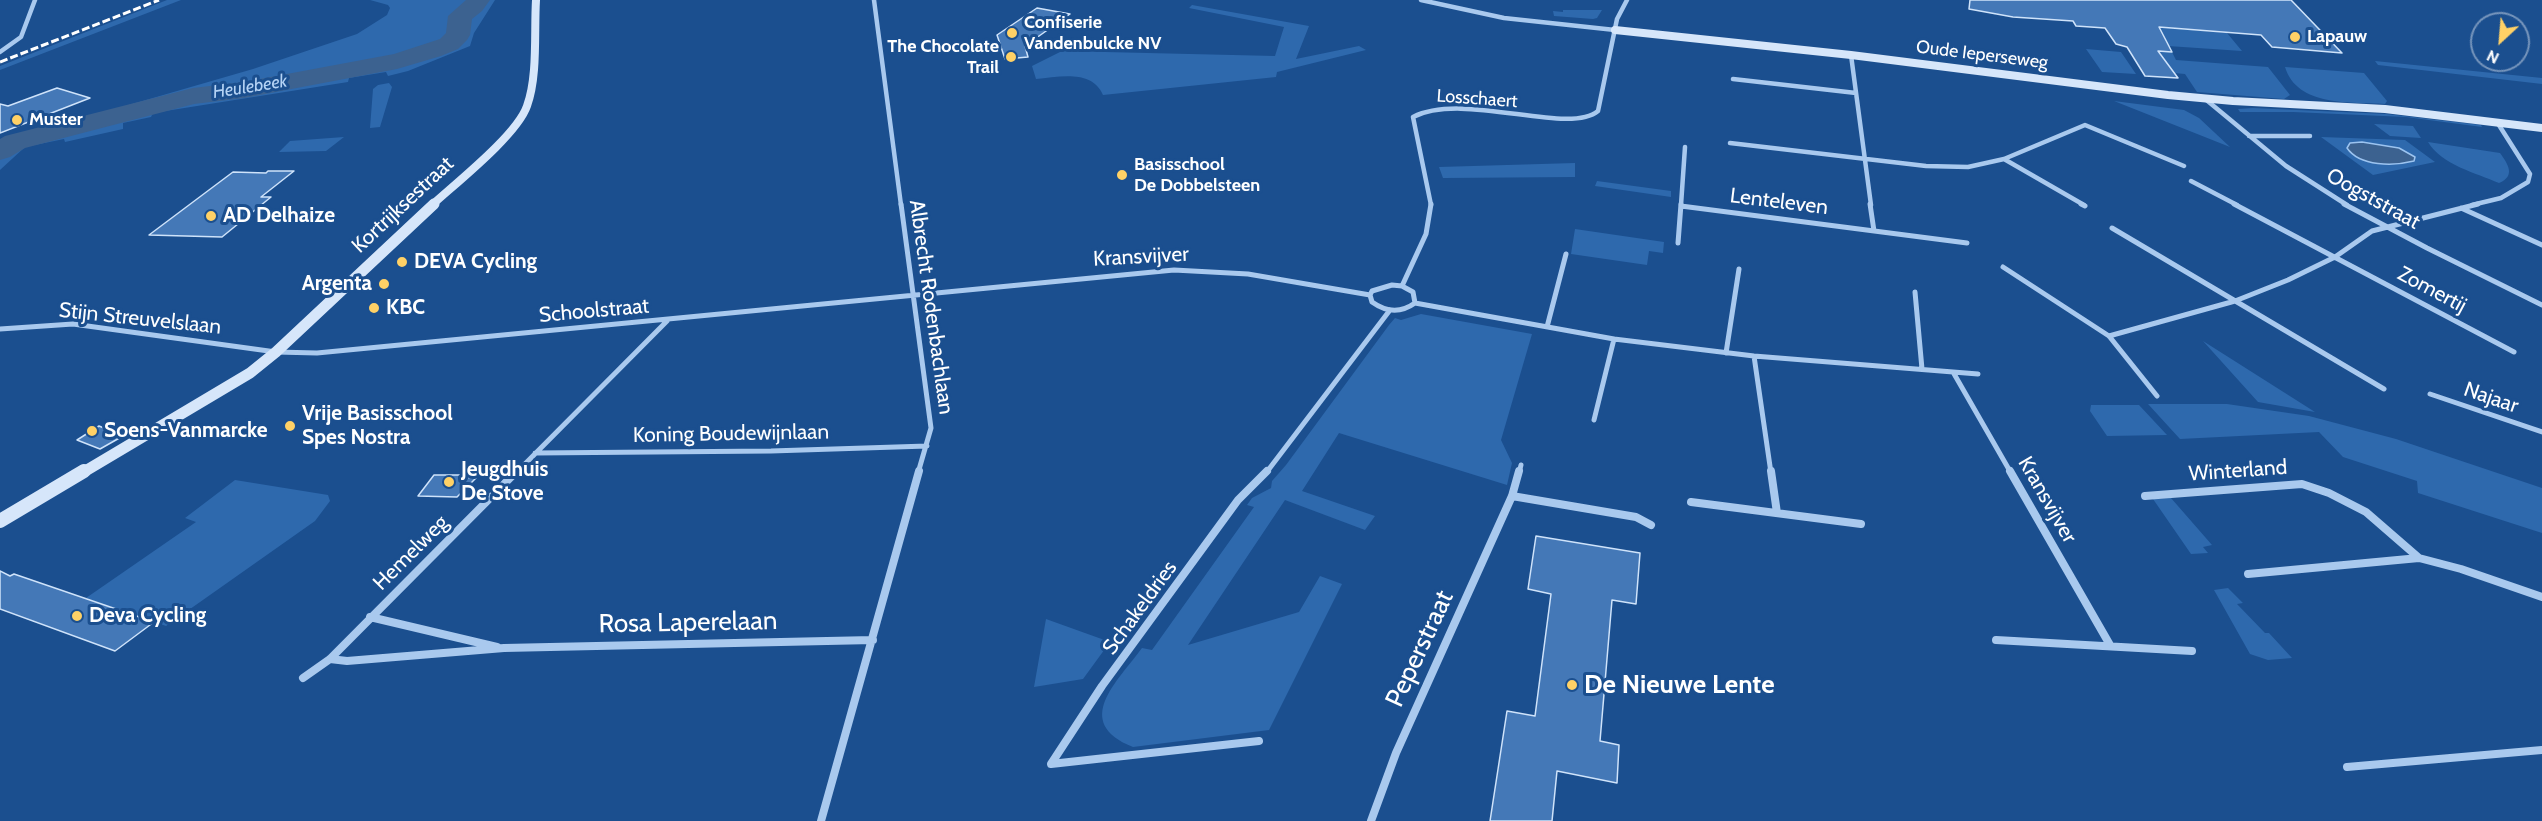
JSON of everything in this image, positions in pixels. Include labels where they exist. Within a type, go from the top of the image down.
[{"type":"street","points":[[0,52],[21,37],[35,0]]},
{"type":"street","name":"Kortrijksestraat","points":[[0,521],[250,373],[276,352],[508,133],[527,107],[532,80],[536,0]]},
{"type":"street","name":"Albrecht Rodenbachlaan","points":[[821,821],[931,428],[874,0]]},
{"type":"street","name":"Oude Ieperseweg","points":[[1420,0],[1503,18],[1851,55],[2204,98],[2385,109],[2542,128]]},
{"type":"street","points":[[1615,30],[1617,19],[1628,0]]},
{"type":"street","name":"Losschaert","points":[[1402,286],[1425,234],[1432,208],[1413,117],[1424,110],[1446,107],[1573,120],[1592,116],[1598,111],[1615,30]]},
{"type":"street","points":[[1851,55],[1874,231]]},
{"type":"street","points":[[1733,79],[1856,93]]},
{"type":"street","name":"Oogststraat","points":[[2204,98],[2277,160],[2315,187],[2387,228],[2542,305]]},
{"type":"street","points":[[2109,336],[2235,301],[2288,280],[2335,258],[2372,231],[2501,198],[2528,182],[2529,174],[2497,122]]},
{"type":"street","points":[[1730,143],[1949,168],[1968,167],[2004,159],[2085,125],[2184,166]]},
{"type":"street","points":[[2249,136],[2310,136]]},
{"type":"street","points":[[1678,243],[1685,147]]},
{"type":"street","points":[[2004,159],[2085,206]]},
{"type":"street","name":"Zomertij","points":[[2191,181],[2514,352]]},
{"type":"street","name":"Lenteleven","points":[[1681,206],[1967,243]]},
{"type":"street","points":[[2460,207],[2542,245]]},
{"type":"street","points":[[2112,228],[2384,389]]},
{"type":"street","points":[[1547,327],[1566,254]]},
{"type":"street","points":[[2003,267],[2109,336],[2157,396]]},
{"type":"street","points":[[1726,353],[1739,269]]},
{"type":"street","name":"Kransvijver","points":[[914,296],[1174,270],[1248,274],[1370,295]]},
{"type":"street","points":[[1415,303],[1413,292],[1402,286],[1384,286],[1377,288],[1370,295],[1372,303],[1390,310],[1405,309],[1415,303],[1614,339],[1754,356],[1977,374]]},
{"type":"street","points":[[1915,292],[1922,369]]},
{"type":"street","name":"Schoolstraat","points":[[276,352],[316,353],[914,296]]},
{"type":"street","name":"Schakeldries","points":[[1260,741],[1051,764],[1102,686],[1238,500],[1260,481],[1390,310]]},
{"type":"street","name":"Hemelweg","points":[[303,678],[330,658],[667,321]]},
{"type":"street","name":"Stijn Streuvelslaan","points":[[0,329],[73,324],[276,352]]},
{"type":"street","points":[[1594,420],[1614,339]]},
{"type":"street","points":[[1754,356],[1777,513]]},
{"type":"street","name":"Kransvijver","points":[[1953,372],[2110,645]]},
{"type":"street","name":"Najaar","points":[[2430,394],[2542,432]]},
{"type":"street","name":"Koning Boudewijnlaan","points":[[536,453],[771,451],[927,446]]},
{"type":"street","name":"Peperstraat","points":[[1371,821],[1396,753],[1512,496],[1521,465]]},
{"type":"street","name":"Winterland","points":[[2145,496],[2302,484],[2329,493],[2366,512],[2419,558]]},
{"type":"street","points":[[1512,496],[1636,517],[1651,525]]},
{"type":"street","points":[[1691,502],[1861,524]]},
{"type":"street","name":"Winterland","points":[[2248,574],[2419,558],[2461,569],[2542,597]]},
{"type":"street","name":"Rosa Laperelaan","points":[[370,617],[504,648]]},
{"type":"street","name":"Rosa Laperelaan","points":[[330,658],[347,661],[504,648],[873,640]]},
{"type":"street","points":[[1996,640],[2192,651]]},
{"type":"street","points":[[2347,767],[2542,750]]},
{"type":"shaded area","points":[[167,0],[181,0],[0,70],[0,66]]},
{"type":"shaded area","points":[[370,0],[474,0],[458,15],[453,39],[410,57],[294,79],[173,98],[32,136],[32,133],[253,69],[357,34],[387,15],[390,8],[388,5]]},
{"type":"shaded area","points":[[482,0],[495,0],[474,33],[470,46],[408,71],[388,76],[386,72],[349,78],[348,82],[153,113],[151,117],[123,123],[123,129],[65,142],[64,139],[25,147],[0,170],[0,152],[29,140],[164,105],[320,78],[411,59],[448,47],[462,36],[464,18],[482,4]]},
{"type":"shaded area","points":[[1192,5],[1309,26],[1296,59],[1359,46],[1366,50],[1277,72],[1276,77],[1103,95],[1091,81],[1083,78],[1064,76],[1036,79],[1032,66],[1062,51],[1275,56],[1284,27],[1189,8]]},
{"type":"shaded area","points":[[1563,10],[1602,10],[1597,18],[1593,19],[1554,16],[1553,11],[1563,12]]},
{"type":"shaded area","points":[[2159,27],[2227,33],[2242,51],[2168,46]]},
{"type":"shaded area","points":[[2086,49],[2121,52],[2136,74],[2102,72]]},
{"type":"shaded area","points":[[2158,51],[2172,52],[2176,60],[2268,67],[2290,95],[2284,99],[2197,92],[2185,74],[2174,73]]},
{"type":"shaded area","points":[[2375,61],[2542,78],[2542,84],[2378,65]]},
{"type":"shaded area","points":[[2285,67],[2364,73],[2387,101],[2385,104],[2342,102],[2313,96],[2291,80]]},
{"type":"shaded area","points":[[389,83],[392,87],[380,127],[370,128],[373,89],[378,85]]},
{"type":"shaded area","points":[[2114,101],[2184,110],[2199,118],[2230,147]]},
{"type":"shaded area","points":[[2238,109],[2386,114],[2481,125],[2482,127],[2406,117],[2240,112]]},
{"type":"shaded area","points":[[2374,124],[2413,126],[2421,138],[2390,136]]},
{"type":"shaded area","points":[[344,137],[326,151],[279,152],[290,141]]},
{"type":"shaded area","points":[[2321,137],[2405,140],[2435,162],[2373,175]]},
{"type":"shaded area","points":[[2362,142],[2399,148],[2415,157],[2414,161],[2387,164],[2360,159],[2347,148],[2350,143]]},
{"type":"shaded area","points":[[2428,142],[2500,153],[2508,165],[2509,173],[2499,183],[2442,157]]},
{"type":"shaded area","points":[[1575,163],[1575,177],[1443,178],[1439,167]]},
{"type":"shaded area","points":[[1597,181],[1671,191],[1671,197],[1595,186]]},
{"type":"shaded area","points":[[1575,229],[1664,242],[1663,253],[1649,251],[1647,265],[1571,254]]},
{"type":"shaded area","points":[[1421,314],[1532,334],[1501,440],[1512,463],[1507,485],[1339,433],[1302,491],[1375,516],[1365,530],[1285,500],[1188,645],[1299,612],[1320,576],[1342,584],[1269,730],[1133,747],[1115,737],[1105,726],[1102,713],[1105,700],[1112,687],[1142,648],[1152,650],[1254,507],[1247,505],[1252,498],[1271,488],[1272,481],[1389,325],[1395,318],[1401,320]]},
{"type":"shaded area","points":[[2203,341],[2315,412],[2258,402]]},
{"type":"shaded area","points":[[2148,404],[2227,404],[2309,416],[2396,439],[2542,488],[2542,533],[2418,493],[2417,481],[2343,457],[2319,432],[2180,439]]},
{"type":"shaded area","points":[[2091,405],[2139,405],[2167,435],[2107,436],[2090,411]]},
{"type":"shaded area","points":[[235,480],[328,495],[330,501],[315,521],[166,626],[86,598],[196,522],[185,518]]},
{"type":"shaded area","points":[[2171,498],[2212,545],[2203,547],[2208,553],[2191,554],[2153,499]]},
{"type":"shaded area","points":[[2228,588],[2243,603],[2237,604],[2292,658],[2268,660],[2250,654],[2214,590]]},
{"type":"shaded area","points":[[1046,619],[1110,642],[1083,679],[1034,687]]},
{"type":"building","name":"Lapauw","points":[[1970,0],[2291,0],[2342,53],[2272,47],[2261,35],[2159,27],[2172,52],[2158,51],[2178,78],[2145,76],[2127,47],[2116,44],[2105,28],[2076,26],[2073,21],[2013,17],[1969,9]]},
{"type":"building","name":"Confiserie Vandenbulcke NV","points":[[1037,8],[1070,14],[1025,46],[1028,57],[1005,59],[997,35]]},
{"type":"building","name":"Muster","points":[[57,88],[90,98],[0,133],[0,104],[8,106]]},
{"type":"building","name":"AD Delhaize","points":[[268,171],[294,171],[261,197],[271,197],[222,237],[149,235],[233,172],[266,173]]},
{"type":"building","points":[[99,426],[123,436],[100,449],[77,440]]},
{"type":"building","name":"Jeugdhuis De Stove","points":[[434,475],[462,475],[460,477],[476,478],[457,497],[418,496]]},
{"type":"building","name":"De Nieuwe Lente","points":[[1536,536],[1640,553],[1636,604],[1612,600],[1600,741],[1619,745],[1617,783],[1557,771],[1552,821],[1490,821],[1507,711],[1535,716],[1551,594],[1528,589]]},
{"type":"building","name":"Deva Cycling","points":[[0,571],[154,622],[115,651],[0,609]]},
{"type":"waterway","name":"Heulebeek","points":[[0,151],[15,142],[193,96],[244,90],[397,61],[432,51],[449,44],[458,35],[460,16],[474,6],[478,0]]},
{"type":"railway","points":[[0,62],[159,0]]},
{"type":"place","name":"Confiserie Vandenbulcke NV","points":[[1012,33]]},
{"type":"place","name":"Lapauw","points":[[2295,37]]},
{"type":"place","name":"The Chocolate Trail","points":[[1011,57]]},
{"type":"place","name":"Muster","points":[[17,120]]},
{"type":"place","name":"Basisschool De Dobbelsteen","points":[[1122,175]]},
{"type":"place","name":"AD Delhaize","points":[[211,216]]},
{"type":"place","name":"DEVA Cycling","points":[[402,262]]},
{"type":"place","name":"Argenta","points":[[384,284]]},
{"type":"place","name":"KBC","points":[[374,308]]},
{"type":"place","name":"Vrije Basisschool Spes Nostra","points":[[290,426]]},
{"type":"place","name":"Soens-Vanmarcke","points":[[92,431]]},
{"type":"place","name":"Jeugdhuis De Stove","points":[[449,482]]},
{"type":"place","name":"Deva Cycling","points":[[77,616]]},
{"type":"place","name":"De Nieuwe Lente","points":[[1572,685]]}]
